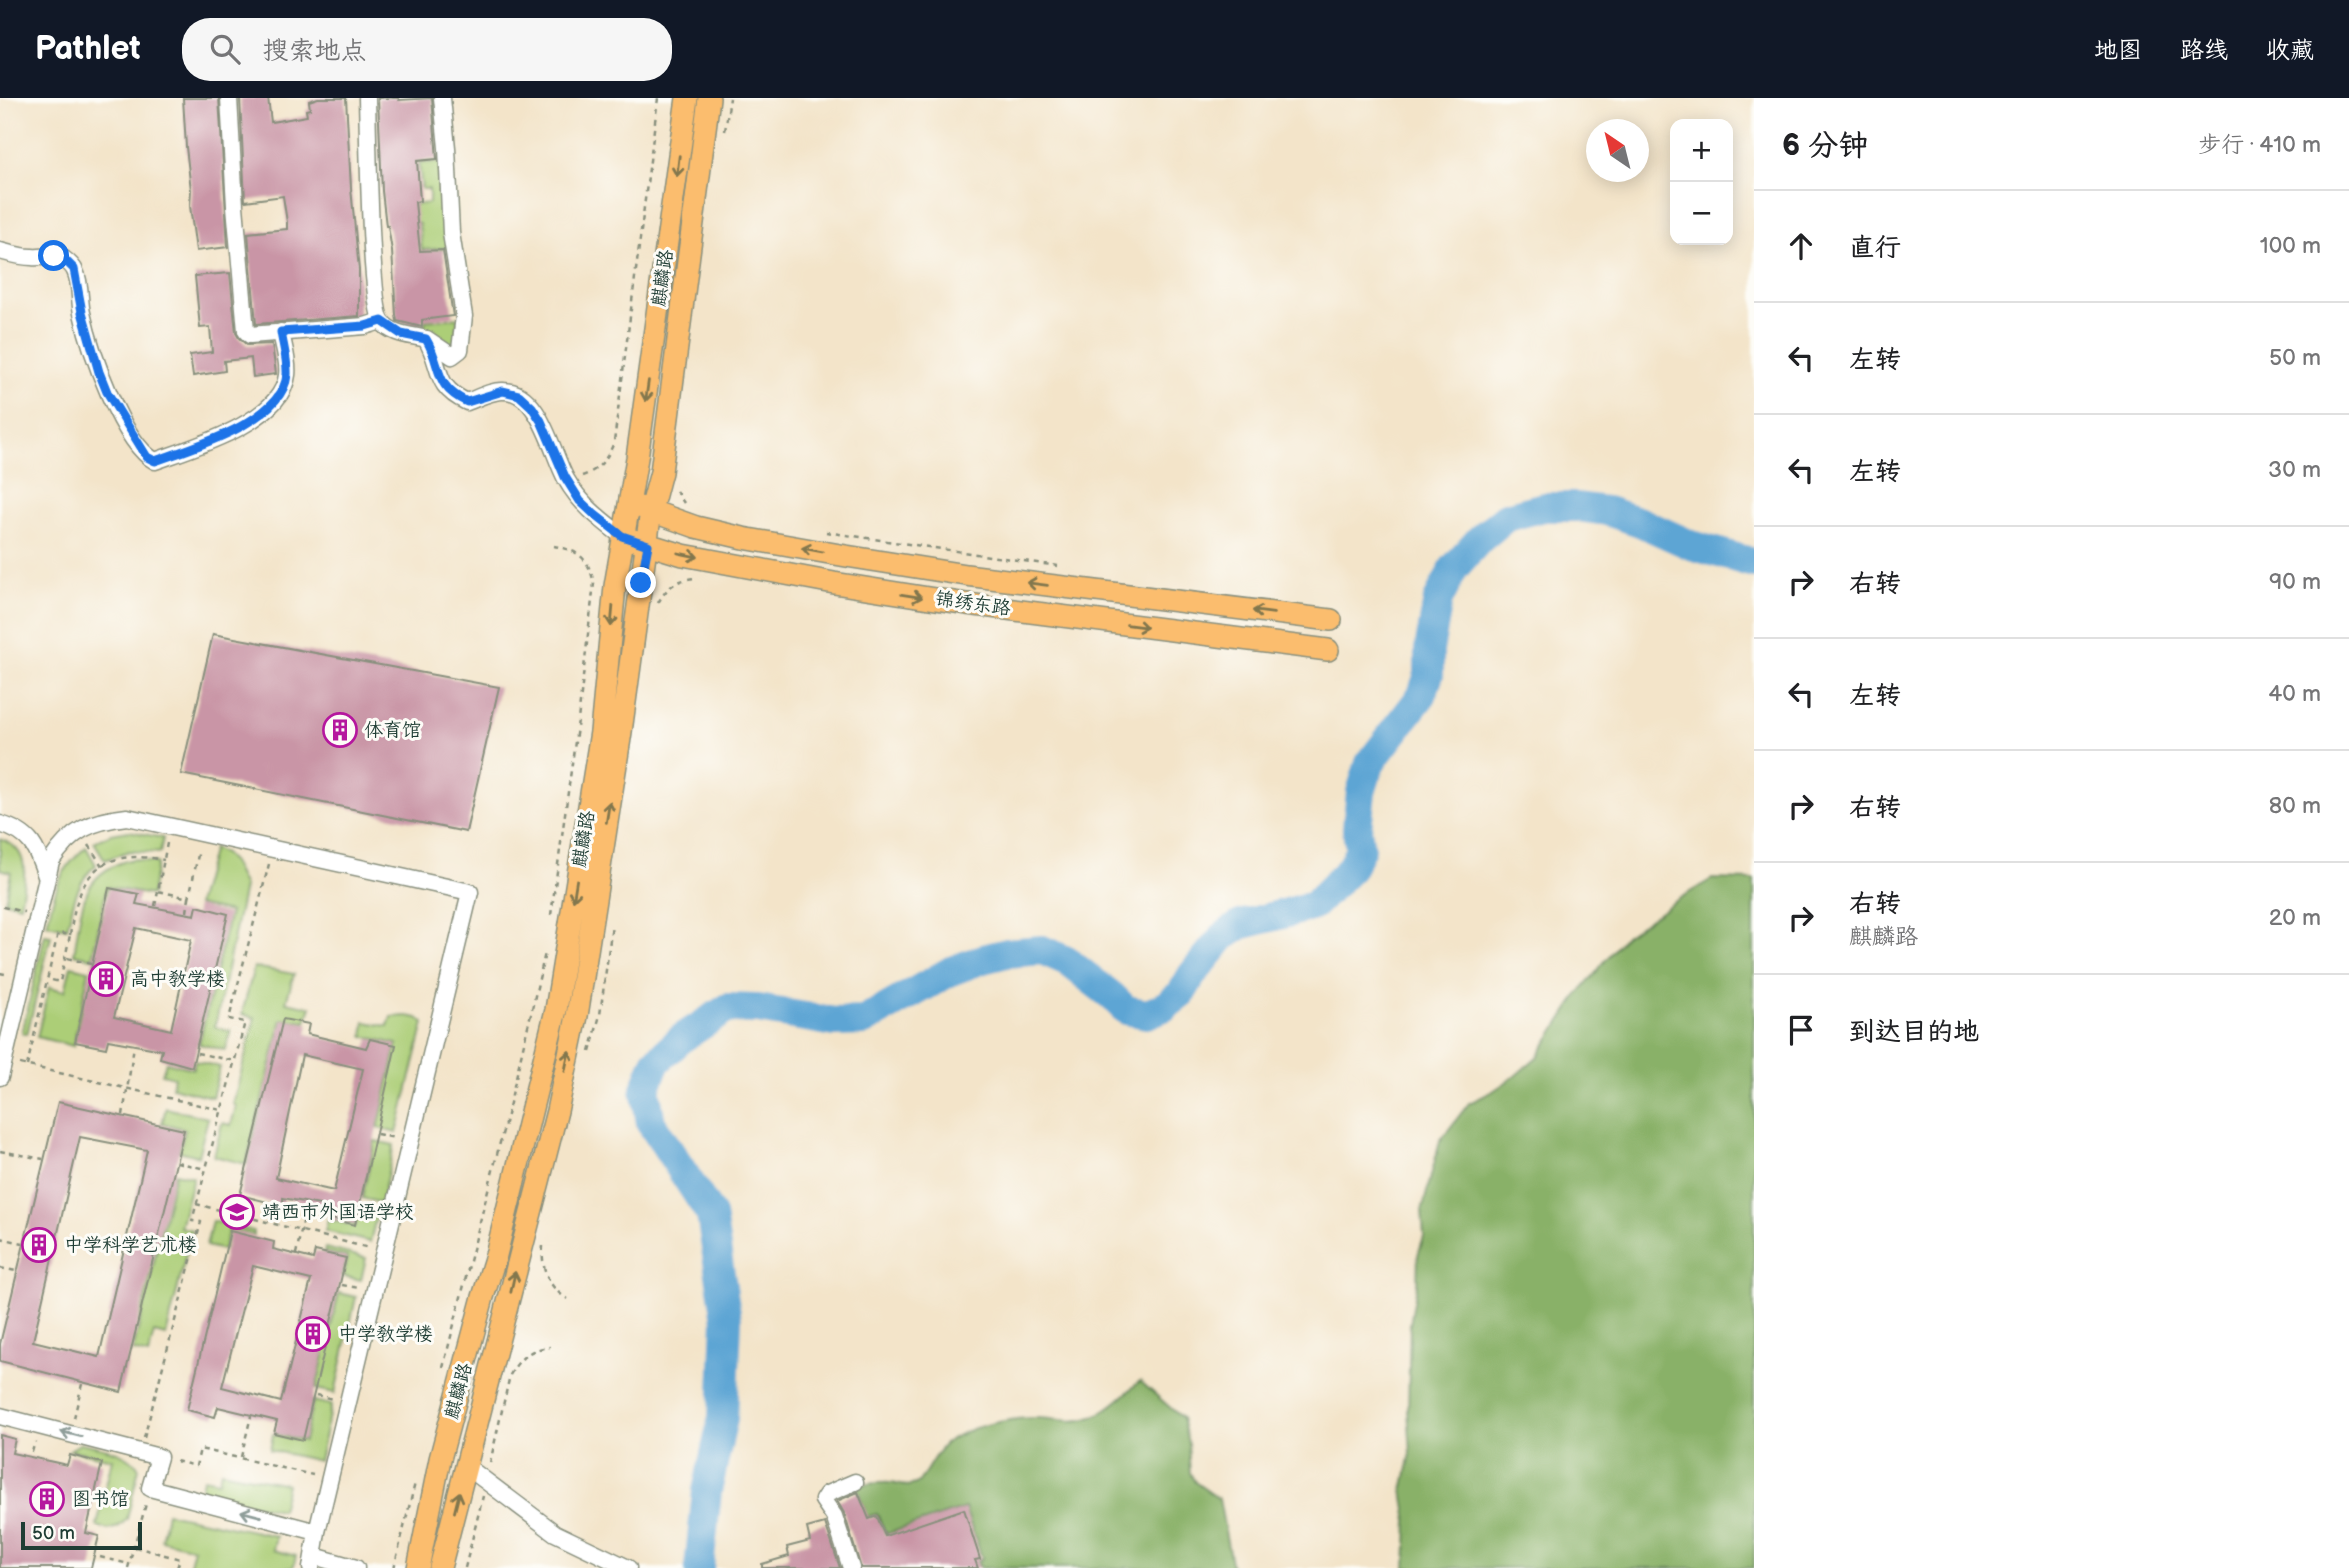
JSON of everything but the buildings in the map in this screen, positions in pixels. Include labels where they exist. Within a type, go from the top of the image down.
[{"type":"main road","name":"麒麟路","points":[[418,1568],[440,1459],[496,1255],[556,1010],[601,732],[615,586],[622,536],[630,504],[671,227],[687,98]]},
{"type":"main road","name":"麒麟路","points":[[440,1568],[557,1111],[577,1016],[651,510],[661,472],[709,98]]},
{"type":"main road","name":"锦绣东路","points":[[630,504],[696,527],[846,556],[966,575],[1331,620]]},
{"type":"main road","name":"锦绣东路","points":[[622,536],[683,555],[834,583],[967,604],[1328,650]]},
{"type":"street","points":[[229,98],[232,171],[246,331],[250,335],[365,326],[382,321]]},
{"type":"street","points":[[367,98],[378,314],[382,321],[401,334],[426,339],[452,356],[460,350],[464,316],[451,233],[442,98]]},
{"type":"street","points":[[0,251],[35,258],[54,256],[65,260],[74,269],[87,333],[107,392],[147,457],[155,461],[226,436],[258,416],[272,403],[282,390],[287,376],[281,332]]},
{"type":"street","points":[[426,339],[432,348],[442,383],[453,395],[467,402],[503,391],[519,395],[532,407],[541,421],[565,477],[580,501],[622,536]]},
{"type":"street","points":[[0,824],[30,839],[52,841],[74,834],[92,823],[127,817],[470,892],[317,1532],[312,1562],[356,1568]]},
{"type":"street","points":[[0,1077],[46,877],[51,861],[74,834]]},
{"type":"street","points":[[30,839],[46,877]]},
{"type":"street","points":[[0,1416],[159,1457],[150,1488],[317,1532]]},
{"type":"street","points":[[466,1466],[555,1533],[628,1568]]},
{"type":"street","points":[[851,1568],[834,1516],[824,1500],[827,1494],[855,1482]]},
{"type":"path","points":[[565,477],[582,477],[592,472],[610,454],[614,442],[658,98]]},
{"type":"path","points":[[724,139],[730,98]]},
{"type":"path","points":[[675,488],[678,497],[686,506]]},
{"type":"path","points":[[820,531],[1067,567]]},
{"type":"path","points":[[551,918],[594,583],[590,565],[580,555],[568,548],[554,546]]},
{"type":"path","points":[[656,607],[665,591],[677,581],[704,577]]},
{"type":"path","points":[[155,906],[170,826]]},
{"type":"path","points":[[187,912],[203,833]]},
{"type":"path","points":[[74,834],[102,866]]},
{"type":"path","points":[[141,1451],[201,1222],[192,1221],[196,1204],[245,1022],[229,1019],[273,847]]},
{"type":"path","points":[[47,979],[60,982],[84,884],[102,866],[130,856],[164,860]]},
{"type":"path","points":[[158,891],[189,898]]},
{"type":"path","points":[[4,908],[37,915]]},
{"type":"path","points":[[590,1053],[600,1014],[612,918]]},
{"type":"path","points":[[27,1066],[58,933],[70,935]]},
{"type":"path","points":[[443,1368],[547,944]]},
{"type":"path","points":[[65,957],[90,964]]},
{"type":"path","points":[[123,1115],[134,1046]]},
{"type":"path","points":[[197,1053],[234,1061]]},
{"type":"path","points":[[4,1060],[221,1110]]},
{"type":"path","points":[[0,1151],[43,1159]]},
{"type":"path","points":[[177,1162],[205,1169]]},
{"type":"path","points":[[196,1204],[384,1252]]},
{"type":"path","points":[[296,1254],[307,1204]]},
{"type":"path","points":[[545,1235],[542,1248],[543,1268],[557,1293],[568,1299]]},
{"type":"path","points":[[0,1238],[23,1243]]},
{"type":"path","points":[[0,1268],[16,1271]]},
{"type":"path","points":[[465,1568],[510,1375],[527,1353],[536,1348],[550,1347]]},
{"type":"path","points":[[70,1434],[82,1384]]},
{"type":"path","points":[[241,1458],[251,1416]]},
{"type":"path","points":[[159,1457],[196,1466],[200,1449],[330,1479]]},
{"type":"path","points":[[394,1568],[417,1473]]},
{"type":"path","points":[[100,1557],[129,1566],[150,1488]]},
{"type":"path","points":[[134,1547],[180,1559],[177,1568]]},
{"type":"green space","points":[[443,162],[449,248],[422,250],[419,224],[415,223],[413,205],[429,203],[429,189],[422,189],[419,163]]},
{"type":"green space","points":[[458,318],[455,343],[450,349],[424,333],[425,321]]},
{"type":"green space","points":[[129,831],[163,838],[160,853],[129,851],[105,860],[94,842],[111,834]]},
{"type":"green space","points":[[0,839],[17,850],[22,858],[24,876],[20,905],[5,901],[11,872],[0,869]]},
{"type":"green space","points":[[86,847],[96,865],[80,886],[67,928],[47,924],[63,873]]},
{"type":"green space","points":[[213,848],[232,862],[244,887],[215,1027],[231,1031],[225,1050],[199,1044],[230,912],[197,905]]},
{"type":"green space","points":[[133,859],[157,863],[151,895],[107,887],[92,958],[74,954],[86,894],[102,873]]},
{"type":"green space","points":[[1712,879],[1754,880],[1754,1568],[1406,1568],[1408,1521],[1403,1491],[1411,1453],[1408,1411],[1410,1324],[1417,1285],[1418,1255],[1424,1236],[1422,1211],[1440,1141],[1469,1103],[1515,1076],[1538,1056],[1578,995],[1625,936]]},
{"type":"green space","points":[[45,935],[51,936],[27,1034],[22,1033]]},
{"type":"green space","points":[[71,966],[89,970],[73,1046],[37,1037],[49,987],[65,991]]},
{"type":"green space","points":[[254,967],[294,974],[286,1002],[311,1007],[306,1022],[282,1019],[246,1164],[214,1156],[222,1123],[231,1125],[236,1106],[233,1104],[255,1018],[242,1014]]},
{"type":"green space","points":[[391,1017],[418,1018],[424,1023],[397,1133],[378,1128],[397,1044],[363,1036],[365,1022],[388,1026]]},
{"type":"green space","points":[[195,1061],[220,1067],[212,1097],[172,1087],[174,1077],[162,1074],[166,1062],[193,1069]]},
{"type":"green space","points":[[166,1108],[208,1118],[198,1156],[179,1151],[185,1129],[162,1123]]},
{"type":"green space","points":[[375,1141],[394,1145],[381,1203],[362,1198]]},
{"type":"green space","points":[[175,1173],[193,1177],[180,1227],[192,1230],[166,1336],[154,1333],[148,1355],[133,1351]]},
{"type":"green space","points":[[358,1214],[376,1218],[370,1242],[325,1231],[328,1219],[355,1226]]},
{"type":"green space","points":[[212,1221],[254,1231],[254,1235],[229,1229],[223,1250],[206,1246]]},
{"type":"green space","points":[[325,1248],[366,1258],[361,1280],[343,1276],[347,1257],[324,1252]]},
{"type":"green space","points":[[339,1293],[356,1297],[335,1393],[316,1389]]},
{"type":"green space","points":[[1140,1381],[1182,1418],[1188,1443],[1190,1473],[1195,1482],[1219,1499],[1232,1568],[980,1568],[977,1561],[982,1558],[965,1508],[886,1534],[877,1514],[867,1517],[856,1486],[882,1483],[914,1485],[938,1452],[955,1437],[991,1424],[1016,1419],[1086,1419],[1112,1406]]},
{"type":"green space","points":[[313,1401],[331,1405],[319,1461],[270,1450],[273,1434],[304,1441]]},
{"type":"green space","points":[[81,1443],[120,1453],[139,1468],[127,1519],[118,1527],[108,1530],[97,1526],[112,1459],[70,1450]]},
{"type":"green space","points":[[221,1471],[287,1484],[281,1510],[200,1494],[203,1478],[219,1481]]},
{"type":"green space","points":[[167,1513],[276,1536],[273,1550],[296,1556],[293,1568],[189,1568],[194,1548],[161,1540]]},
{"type":"waterway","points":[[699,1568],[707,1491],[723,1418],[727,1320],[711,1215],[651,1123],[645,1089],[656,1062],[682,1038],[728,1008],[758,1009],[835,1022],[864,1021],[951,971],[1007,953],[1042,950],[1067,961],[1126,1010],[1147,1014],[1164,1007],[1181,994],[1192,975],[1223,937],[1240,925],[1313,906],[1350,869],[1360,850],[1357,829],[1361,792],[1370,763],[1422,695],[1429,674],[1429,650],[1438,600],[1454,568],[1480,539],[1506,517],[1544,507],[1607,511],[1640,522],[1691,545],[1754,563]]},
{"type":"place","name":"体育馆","points":[[340,730]]},
{"type":"place","name":"高中教学楼","points":[[106,979]]},
{"type":"place","name":"靖西市外国语学校","points":[[237,1212]]},
{"type":"place","name":"中学科学艺术楼","points":[[39,1245]]},
{"type":"place","name":"中学教学楼","points":[[313,1334]]},
{"type":"place","name":"图书馆","points":[[47,1499]]},
{"type":"route","points":[[54,256],[65,260],[74,269],[87,333],[99,372],[107,392],[147,457],[155,461],[210,443],[258,416],[272,403],[282,390],[287,376],[281,332],[365,326],[382,321],[387,327],[401,334],[426,339],[432,348],[442,383],[453,395],[467,402],[503,391],[519,395],[532,407],[541,421],[565,477],[580,501],[622,536],[648,545],[641,583]]}]
